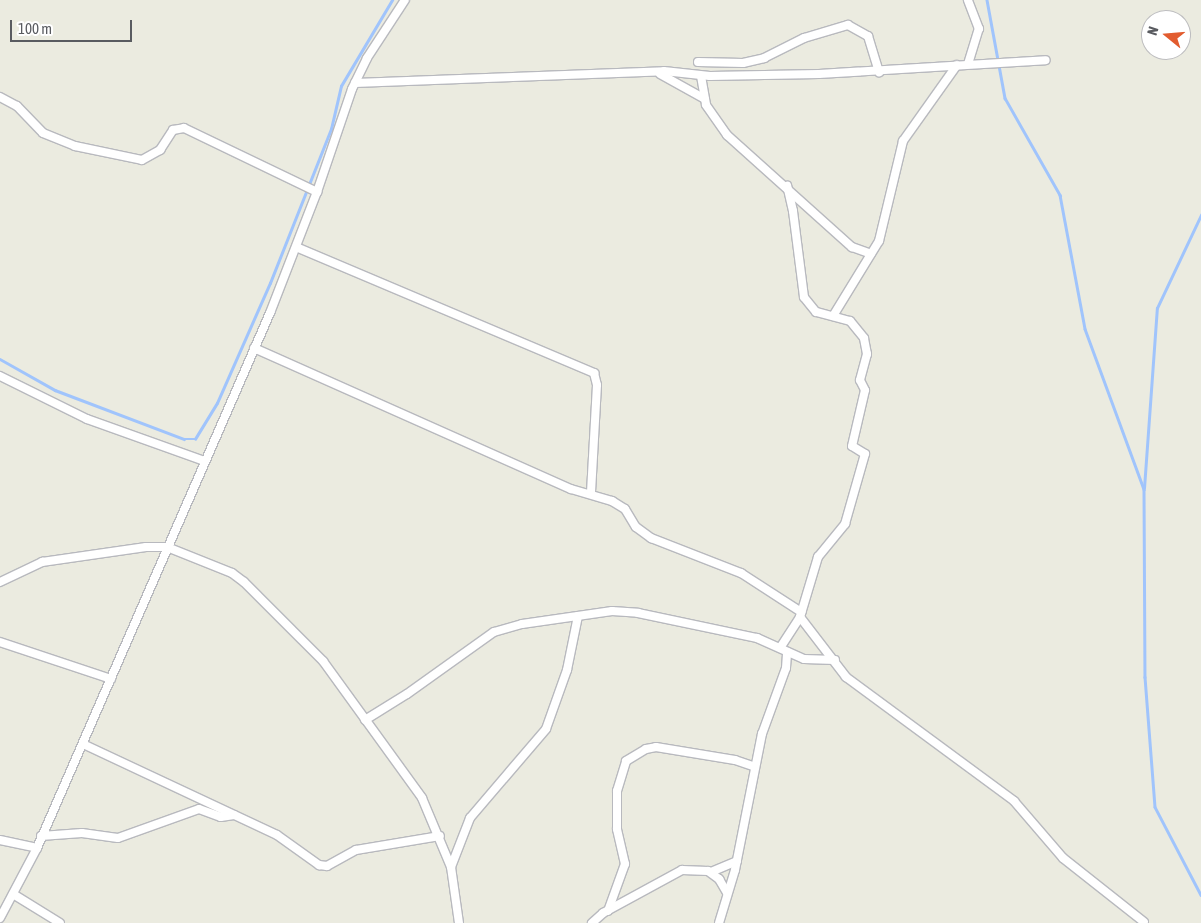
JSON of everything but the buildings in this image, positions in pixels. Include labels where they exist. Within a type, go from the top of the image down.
[{"type":"street","points":[[0,918],[37,848],[254,348],[317,192],[355,83],[367,58],[406,0]]},
{"type":"street","points":[[968,0],[979,29],[968,64]]},
{"type":"street","points":[[698,62],[743,63],[764,58],[804,38],[848,25],[868,36],[879,72]]},
{"type":"street","points":[[355,83],[654,72],[701,76],[879,72],[968,64],[1046,60]]},
{"type":"street","points":[[833,316],[871,254],[883,228],[903,141],[956,65]]},
{"type":"street","points":[[654,72],[677,81],[704,99],[727,135],[852,247],[871,254]]},
{"type":"street","points":[[701,76],[704,99]]},
{"type":"street","points":[[0,97],[17,106],[44,133],[75,146],[142,160],[155,154],[173,130],[184,128],[317,192]]},
{"type":"street","points":[[719,923],[737,861],[755,767],[768,712],[786,668],[784,650],[801,615],[818,556],[845,524],[866,454],[852,446],[865,390],[860,380],[865,369],[866,348],[864,338],[850,321],[813,310],[800,290],[793,211],[786,186]]},
{"type":"street","points":[[296,247],[594,373],[597,385],[591,493]]},
{"type":"street","points":[[254,348],[556,483],[591,493],[625,509],[636,527],[651,538],[741,573],[801,615],[846,677],[864,692],[916,726],[1014,801],[1063,858],[1144,922]]},
{"type":"street","points":[[0,376],[87,419],[204,461]]},
{"type":"street","points":[[0,582],[37,564],[68,557],[167,547],[232,573],[260,594],[323,661],[422,798],[440,836],[451,867],[459,923]]},
{"type":"street","points":[[365,720],[407,694],[494,632],[522,624],[612,611],[638,613],[757,638],[812,661],[835,660]]},
{"type":"street","points":[[451,867],[470,818],[546,729],[567,670],[578,616]]},
{"type":"street","points":[[0,642],[111,679]]},
{"type":"street","points":[[83,744],[278,835],[324,866],[356,850],[440,836]]},
{"type":"street","points":[[608,911],[625,864],[617,829],[617,792],[626,761],[646,748],[656,747],[713,756],[755,767]]},
{"type":"street","points":[[41,836],[82,833],[118,838],[199,809],[221,817],[236,815]]},
{"type":"street","points":[[0,840],[37,848]]},
{"type":"street","points":[[711,872],[737,861]]},
{"type":"street","points":[[592,923],[608,911],[682,870],[702,868],[711,872],[727,893]]},
{"type":"street","points":[[13,894],[60,923]]},
{"type":"waterway","points":[[0,359],[55,390],[184,439],[195,439],[217,403],[270,283],[331,129],[341,86],[392,0]]},
{"type":"waterway","points":[[987,0],[1005,98],[1060,195],[1085,329],[1144,489],[1145,677],[1155,807],[1201,895]]},
{"type":"waterway","points":[[1144,488],[1157,308],[1201,215]]}]
